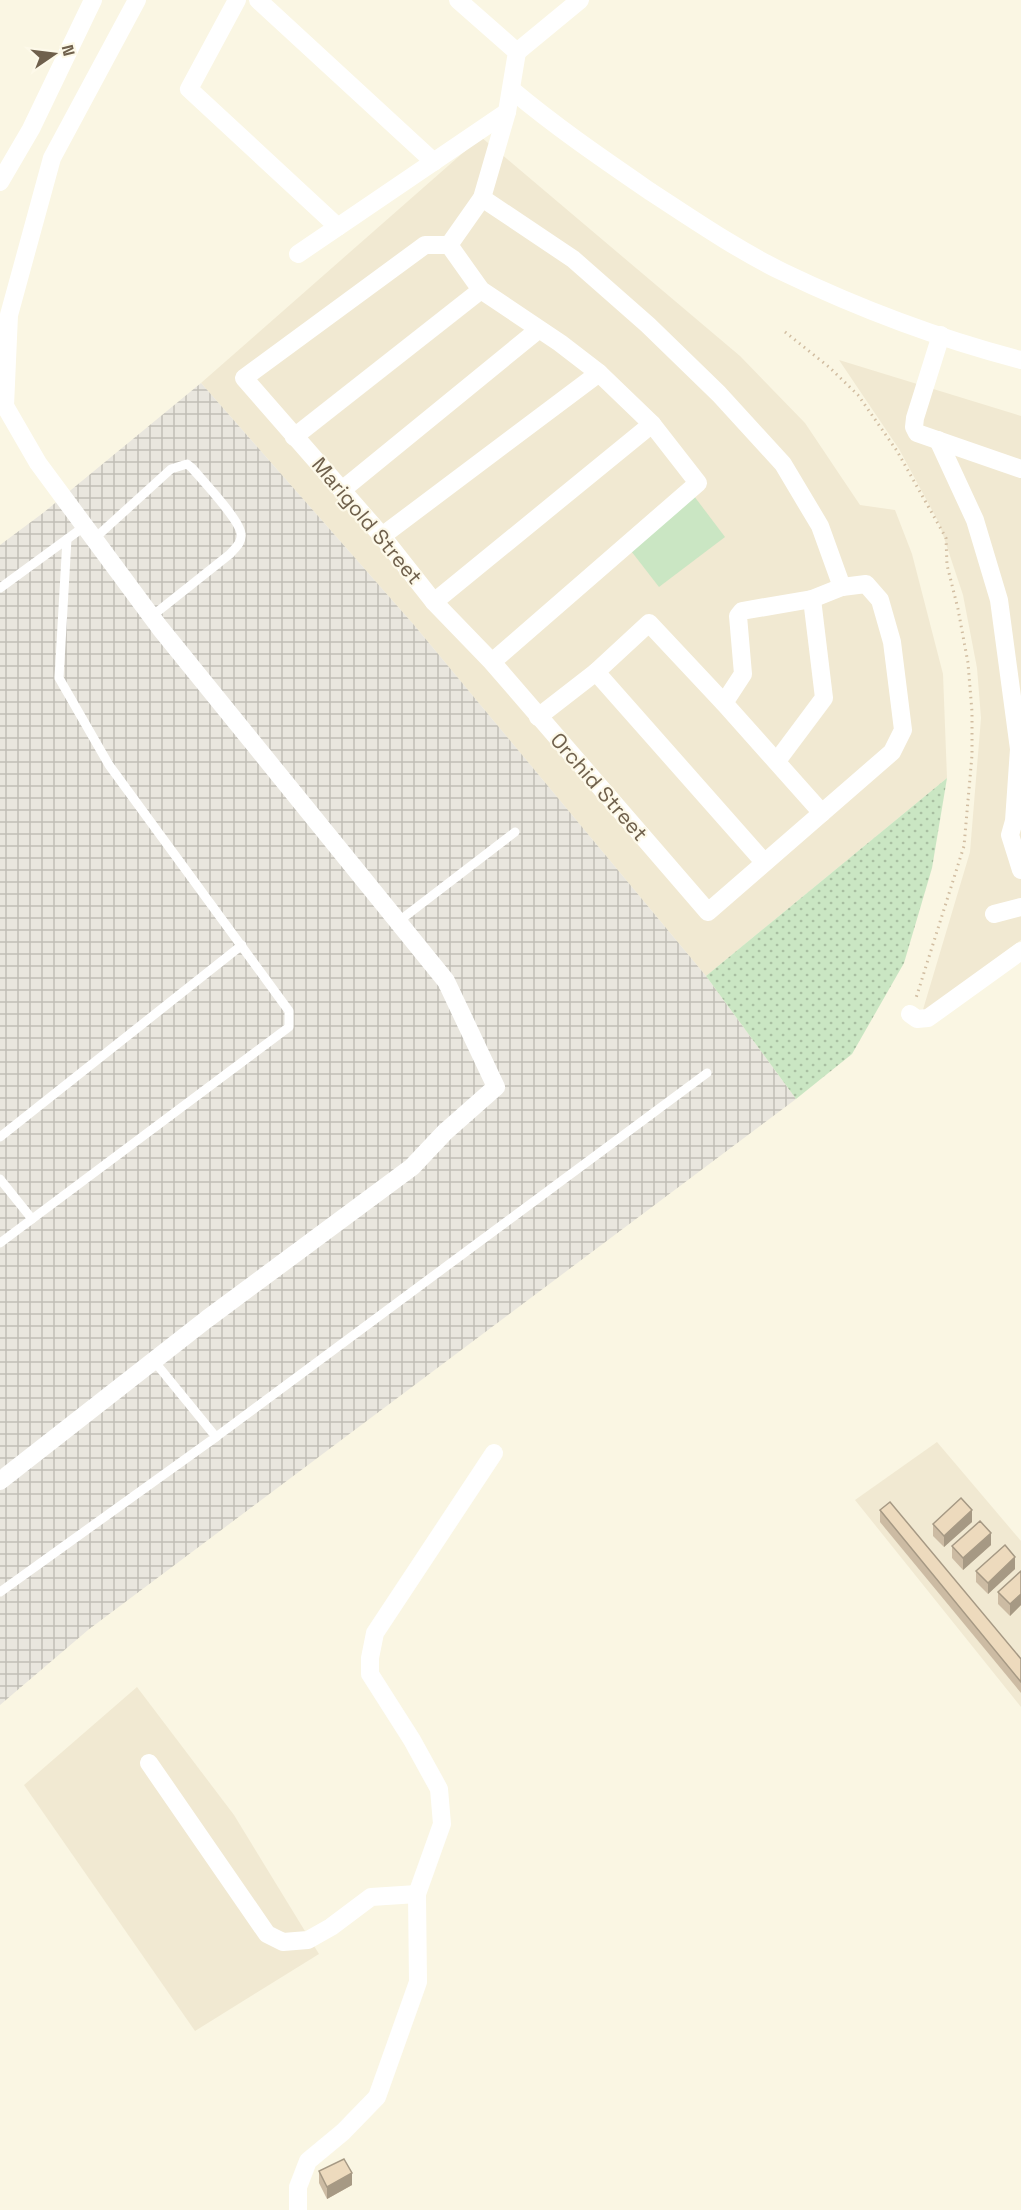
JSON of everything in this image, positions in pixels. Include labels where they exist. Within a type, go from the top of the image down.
[{"type":"street","points":[[0,182],[31,129],[93,0]]},
{"type":"street","points":[[0,1481],[154,1361],[412,1167],[445,1132],[496,1087],[446,981],[152,616],[38,463],[5,406],[9,315],[52,158],[137,0]]},
{"type":"street","points":[[237,0],[189,89],[338,227]]},
{"type":"street","points":[[258,0],[434,162]]},
{"type":"street","points":[[458,0],[517,52]]},
{"type":"street","points":[[492,662],[698,483],[652,424],[599,374],[560,343],[481,290],[449,245],[482,198],[507,112],[517,52],[580,0]]},
{"type":"street","points":[[512,90],[579,143],[740,249],[870,310],[1021,360]]},
{"type":"street","points":[[298,254],[507,112]]},
{"type":"street","points":[[482,198],[573,259],[719,394],[783,464],[820,526],[842,587]]},
{"type":"street","name":"Marigold Street","points":[[449,245],[425,245],[244,378],[382,536],[434,602],[492,662]]},
{"type":"street","points":[[294,437],[481,290]]},
{"type":"street","points":[[342,490],[538,330]]},
{"type":"street","points":[[941,335],[915,418],[914,427],[917,433],[1021,469]]},
{"type":"street","points":[[382,536],[599,374]]},
{"type":"street","points":[[434,602],[652,424]]},
{"type":"street","points":[[938,440],[975,520],[999,600],[1018,748],[1017,819],[1010,835],[1021,870]]},
{"type":"street","points":[[596,672],[764,862],[892,752],[903,730],[892,642],[880,600],[866,584],[842,587],[812,599],[742,611],[738,616],[742,674],[724,703]]},
{"type":"street","points":[[777,761],[824,698],[812,599]]},
{"type":"street","points":[[537,717],[596,672],[648,623],[724,703],[822,813]]},
{"type":"street","name":"Orchid Street","points":[[492,662],[537,717],[708,912],[764,862]]},
{"type":"street","points":[[994,914],[1021,907]]},
{"type":"street","points":[[910,1014],[916,1018],[928,1018],[1021,951]]},
{"type":"street","points":[[298,2210],[298,2187],[308,2161],[343,2132],[377,2097],[418,1982],[417,1894],[442,1824],[439,1789],[412,1740],[370,1674],[370,1658],[375,1633],[494,1454]]},
{"type":"street","points":[[149,1764],[267,1934],[283,1941],[308,1940],[331,1927],[371,1897],[417,1894]]},
{"type":"lane","points":[[0,588],[67,538],[89,532],[171,469],[187,464],[234,519],[241,532],[240,542],[230,554],[152,616]]},
{"type":"lane","points":[[0,1243],[289,1027],[289,1011],[109,765],[59,678],[67,538]]},
{"type":"lane","points":[[399,921],[515,832]]},
{"type":"lane","points":[[0,1137],[242,945]]},
{"type":"lane","points":[[0,1592],[216,1437],[707,1073]]},
{"type":"lane","points":[[0,1179],[32,1219]]},
{"type":"lane","points":[[154,1361],[216,1437]]},
{"type":"path","points":[[784,332],[829,367],[858,394],[897,451],[945,538],[947,565],[968,663],[972,712],[972,755],[964,846],[926,972],[910,1014]]},
{"type":"shaded area","points":[[481,137],[740,356],[805,423],[860,505],[895,510],[912,554],[943,674],[947,778],[706,976],[414,625],[201,383]]},
{"type":"shaded area","points":[[839,360],[1021,416],[1021,940],[922,1013],[970,852],[981,718],[977,668],[963,595],[939,523],[899,449]]},
{"type":"shaded area","points":[[201,383],[414,625],[706,976],[796,1099],[88,1630],[0,1705],[0,545],[43,513]]},
{"type":"shaded area","points":[[937,1442],[1021,1541],[1021,1707],[855,1500]]},
{"type":"shaded area","points":[[137,1687],[234,1815],[319,1954],[195,2031],[24,1785]]},
{"type":"green space","points":[[694,496],[725,537],[659,587],[628,547]]},
{"type":"green space","points":[[947,778],[932,868],[904,963],[852,1054],[796,1099],[706,976]]},
{"type":"building","points":[[961,1498],[972,1510],[944,1536],[933,1524]]},
{"type":"building","points":[[890,1502],[1021,1659],[1021,1682],[880,1510]]},
{"type":"building","points":[[980,1521],[991,1533],[963,1558],[952,1546]]},
{"type":"building","points":[[1005,1545],[1015,1557],[988,1583],[976,1571]]},
{"type":"building","points":[[1021,1571],[1021,1594],[1010,1604],[998,1592]]},
{"type":"building","points":[[344,2159],[352,2173],[327,2187],[319,2171]]}]
